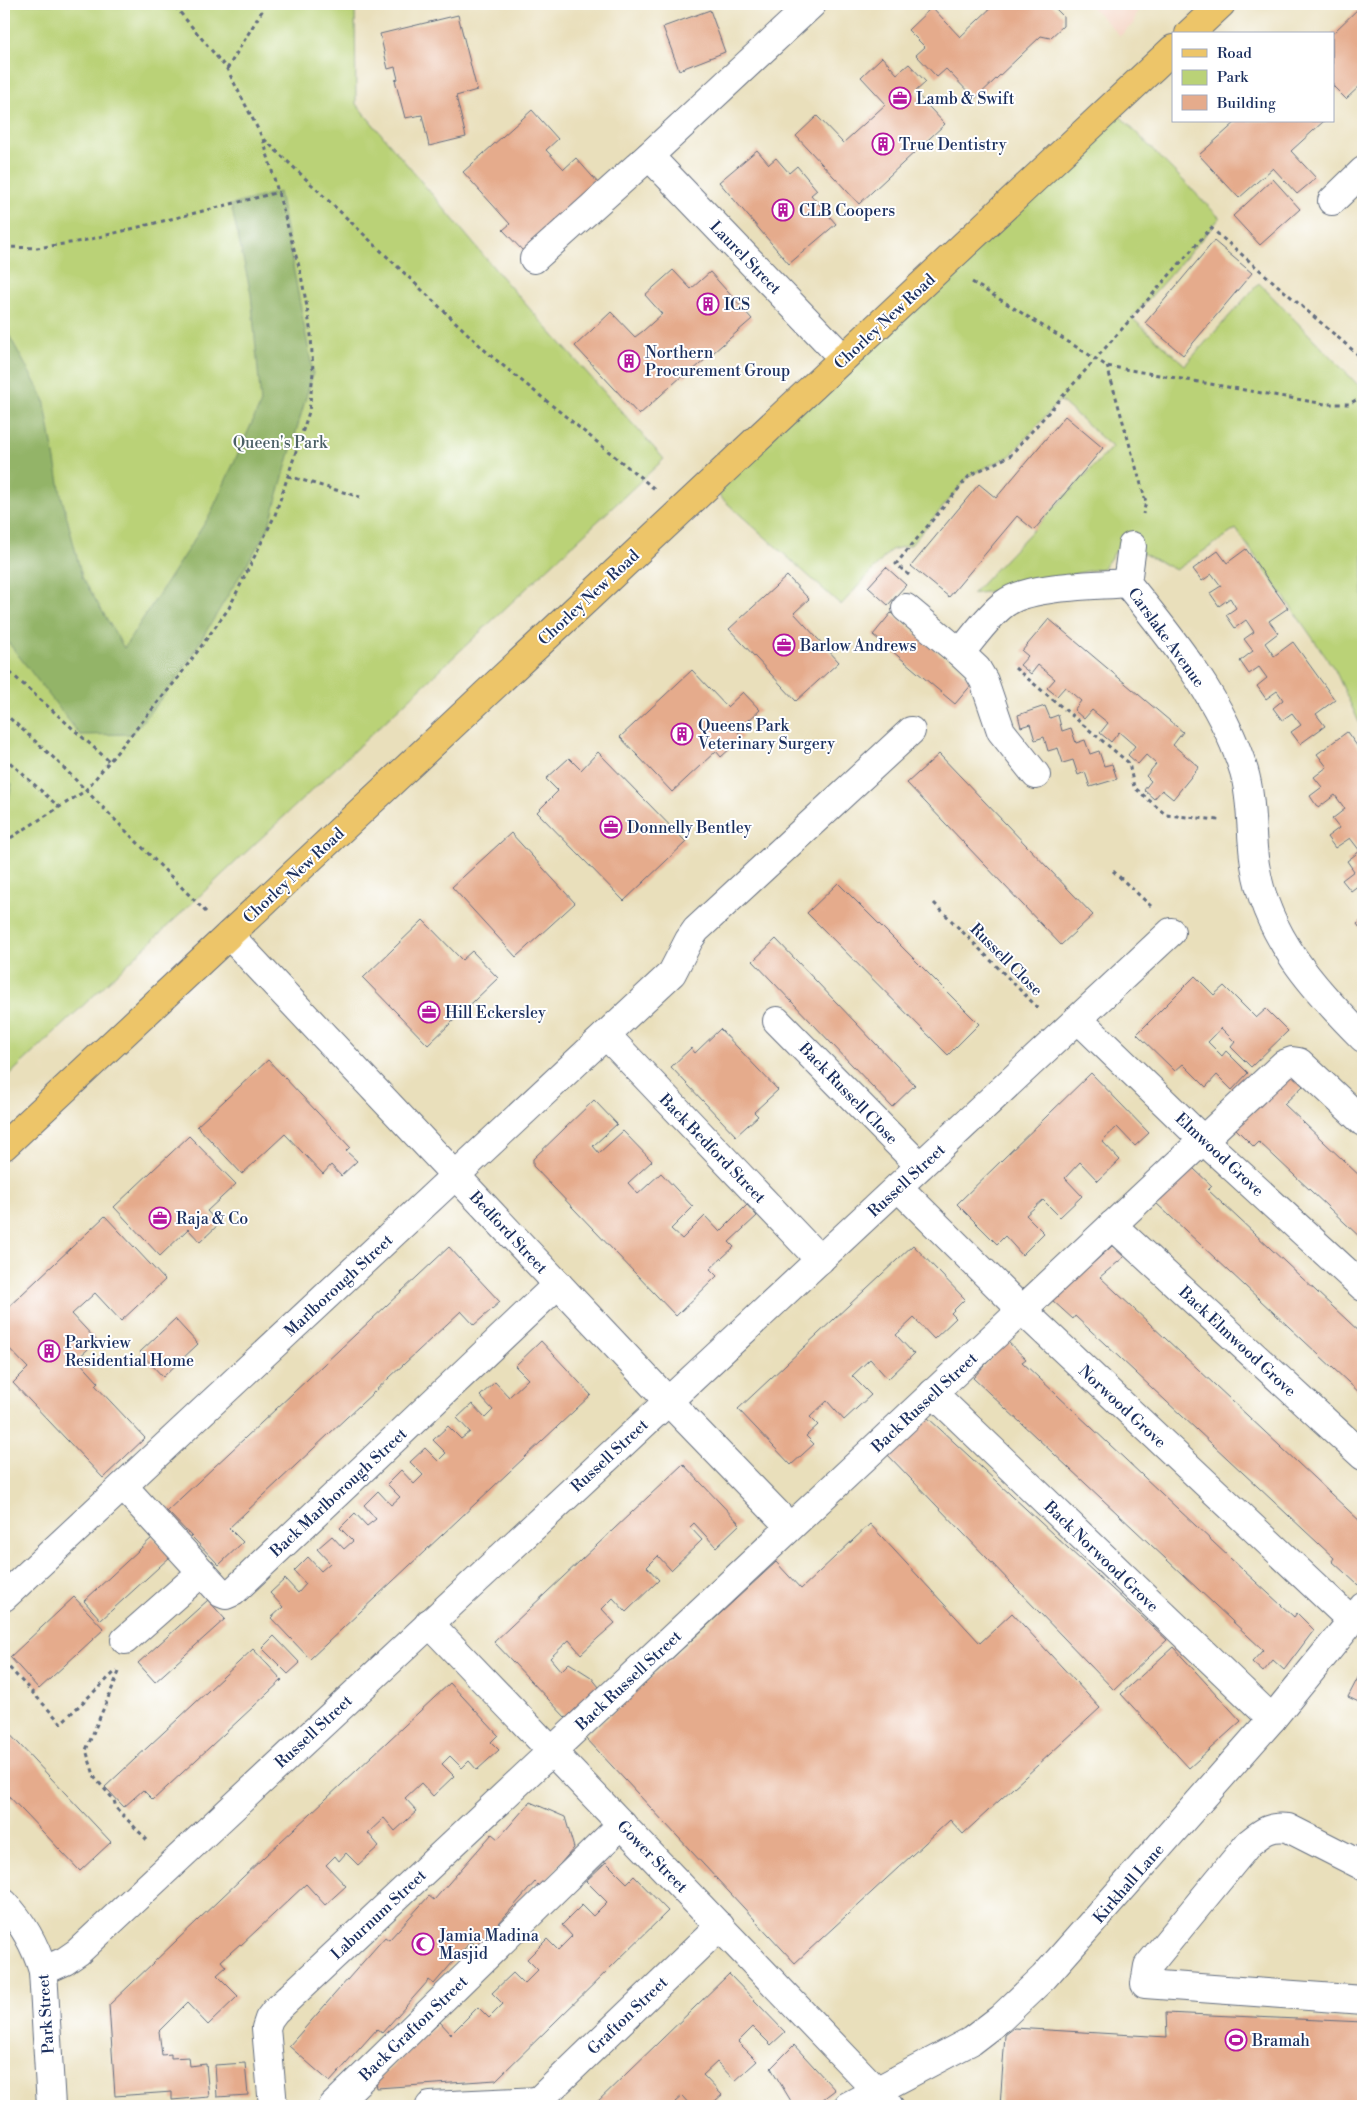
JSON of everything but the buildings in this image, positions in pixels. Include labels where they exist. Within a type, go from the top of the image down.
[{"type":"main road","points":[[1191,32],[1221,4]]},
{"type":"main road","name":"Chorley New Road","points":[[4,1146],[1172,50]]},
{"type":"street","points":[[534,259],[649,156],[812,4]]},
{"type":"street","name":"Laurel Street","points":[[649,156],[844,358]]},
{"type":"street","points":[[1332,201],[1363,171]]},
{"type":"street","name":"Carslake Avenue","points":[[1132,546],[1127,583],[1185,657],[1213,702],[1231,737],[1244,772],[1252,807],[1255,863],[1268,913],[1305,976],[1363,1038]]},
{"type":"street","name":"Carslake Avenue","points":[[969,643],[1005,603],[1016,597],[1032,591],[1127,583]]},
{"type":"street","points":[[906,608],[969,643],[977,670],[984,681],[1001,731],[1036,775]]},
{"type":"street","name":"Marlborough Street","points":[[4,1597],[672,973],[696,930],[912,731]]},
{"type":"street","name":"Russell Street","points":[[43,1971],[65,1961],[78,1952],[170,1864],[1171,932]]},
{"type":"street","name":"Bedford Street","points":[[229,935],[668,1401],[790,1527]]},
{"type":"street","name":"Back Russell Close","points":[[777,1021],[920,1166]]},
{"type":"street","name":"Elmwood Grove","points":[[1070,1026],[1202,1139],[1363,1287]]},
{"type":"street","name":"Back Bedford Street","points":[[606,1035],[820,1260]]},
{"type":"street","name":"Back Russell Street","points":[[552,1751],[1284,1064],[1292,1061],[1299,1062],[1363,1122]]},
{"type":"street","name":"Norwood Grove","points":[[898,1187],[1022,1310],[1358,1614]]},
{"type":"street","name":"Back Elmwood Grove","points":[[1112,1225],[1363,1456]]},
{"type":"street","name":"Back Marlborough Street","points":[[123,1486],[220,1593],[226,1595],[233,1592],[558,1284]]},
{"type":"street","name":"Back Norwood Grove","points":[[933,1393],[1272,1720]]},
{"type":"street","points":[[125,1640],[202,1572]]},
{"type":"street","name":"Kirkhall Lane","points":[[848,2106],[883,2098],[971,2041],[1001,2018],[1044,1978],[1272,1720],[1358,1614]]},
{"type":"street","name":"Gower Street","points":[[429,1623],[883,2098]]},
{"type":"street","name":"Laburnum Street","points":[[273,2106],[266,2028],[269,2019],[275,2011],[552,1751]]},
{"type":"street","name":"Back Grafton Street","points":[[333,2106],[622,1824]]},
{"type":"street","points":[[1363,1866],[1288,1828],[1275,1827],[1263,1832],[1249,1843],[1148,1966],[1145,1984],[1363,2000]]},
{"type":"street","name":"Park Street","points":[[4,1903],[28,1933],[37,1951],[43,1971],[51,2106]]},
{"type":"street","name":"Grafton Street","points":[[538,2104],[720,1926]]},
{"type":"street","points":[[430,2106],[538,2104]]},
{"type":"path","points":[[4,842],[85,791],[178,678],[229,608],[275,515],[309,412],[313,373],[307,307],[300,270],[263,139],[227,70],[173,4]]},
{"type":"path","points":[[227,70],[262,11],[264,4]]},
{"type":"path","points":[[263,139],[490,355],[681,510]]},
{"type":"path","points":[[4,247],[37,248],[84,241],[279,192]]},
{"type":"path","points":[[911,576],[896,564],[970,475],[1010,456],[1211,228],[1363,359]]},
{"type":"path","points":[[944,265],[1107,366],[1325,404],[1349,404],[1363,396]]},
{"type":"path","points":[[1107,366],[1146,502],[1142,520],[1132,546]]},
{"type":"path","points":[[288,476],[360,497]]},
{"type":"path","points":[[969,643],[997,653],[1129,763],[1134,788],[1166,815],[1252,823]]},
{"type":"path","points":[[4,667],[109,761]]},
{"type":"path","points":[[4,712],[55,759],[229,935]]},
{"type":"path","points":[[4,757],[59,807]]},
{"type":"path","points":[[1113,871],[1144,898],[1171,932]]},
{"type":"path","name":"Russell Close","points":[[934,903],[1070,1026]]},
{"type":"path","points":[[4,1662],[60,1723],[121,1666],[86,1750],[95,1778],[114,1800],[116,1808],[170,1864]]},
{"type":"shaded area","points":[[1089,4],[1140,4],[1133,24],[1120,36]]},
{"type":"green space","name":"Queen's Park","points":[[4,4],[355,4],[356,104],[505,281],[664,459],[4,1080]]},
{"type":"green space","points":[[1111,107],[1220,218],[1132,318],[1185,365],[1259,283],[1363,390],[1363,731],[1335,670],[1236,529],[1176,570],[1122,543],[1103,568],[972,594],[1112,447],[1060,400],[1010,456],[970,475],[911,545],[891,550],[841,605],[708,486]]},
{"type":"green space","points":[[279,192],[313,373],[268,529],[178,678],[132,734],[80,735],[4,637],[4,326],[44,399],[61,494],[82,577],[124,648],[210,515],[261,403],[251,294],[231,205]]},
{"type":"green space","points":[[4,777],[12,784],[4,820]]},
{"type":"place","name":"Lamb & Swift","points":[[900,98]]},
{"type":"place","name":"True Dentistry","points":[[883,144]]},
{"type":"place","name":"CLB Coopers","points":[[783,210]]},
{"type":"place","name":"ICS","points":[[708,304]]},
{"type":"place","name":"Northern Procurement Group","points":[[629,361]]},
{"type":"place","name":"Barlow Andrews","points":[[784,645]]},
{"type":"place","name":"Queens Park Veterinary Surgery","points":[[682,734]]},
{"type":"place","name":"Donnelly Bentley","points":[[611,827]]},
{"type":"place","name":"Hill Eckersley","points":[[429,1012]]},
{"type":"place","name":"Raja & Co","points":[[160,1218]]},
{"type":"place","name":"Parkview Residential Home","points":[[49,1351]]},
{"type":"place","name":"Jamia Madina Masjid","points":[[423,1944]]},
{"type":"place","name":"Bramah","points":[[1236,2040]]}]
